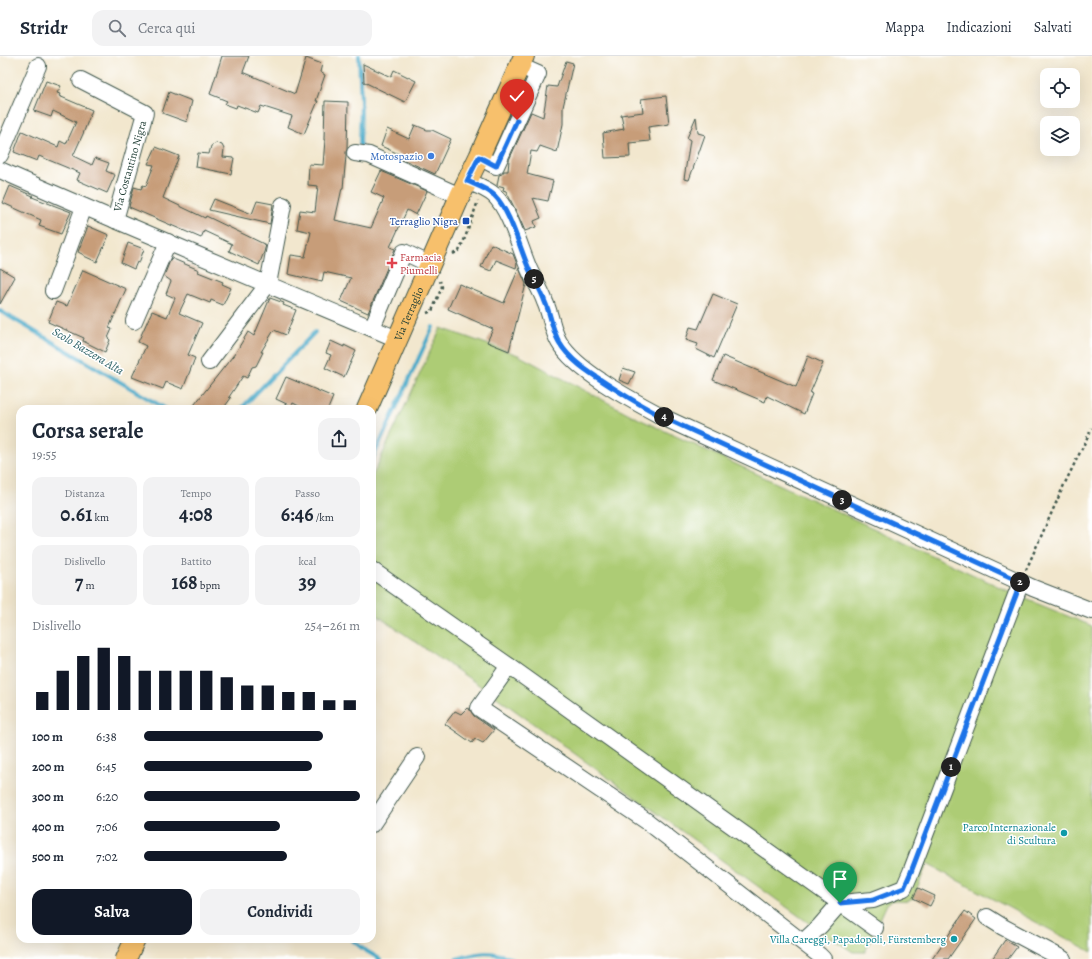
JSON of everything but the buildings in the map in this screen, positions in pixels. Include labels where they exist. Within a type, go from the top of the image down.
[{"type":"main road","name":"Via Terraglio","points":[[369,405],[464,188],[522,61]]},
{"type":"main road","points":[[126,959],[133,943]]},
{"type":"street","points":[[0,155],[38,66]]},
{"type":"street","name":"Via Costantino Nigra","points":[[81,80],[145,113],[114,220]]},
{"type":"street","points":[[354,153],[369,154],[464,188],[484,188],[494,195],[501,203],[507,215],[529,269],[545,302],[559,342],[578,363],[600,380],[667,419],[1034,588],[1092,611]]},
{"type":"street","name":"Via Costantino Nigra","points":[[0,170],[84,208],[268,284],[397,340]]},
{"type":"street","points":[[208,362],[268,284],[283,205]]},
{"type":"street","points":[[53,291],[84,208]]},
{"type":"street","points":[[134,321],[168,242]]},
{"type":"street","points":[[372,328],[404,252],[430,265]]},
{"type":"street","points":[[376,573],[509,666],[875,928]]},
{"type":"street","points":[[803,942],[820,926],[840,903],[873,900],[904,888],[1021,582]]},
{"type":"street","points":[[509,666],[479,708],[648,822],[803,942],[822,959]]},
{"type":"street","points":[[376,818],[416,757]]},
{"type":"street","points":[[986,917],[1063,959]]},
{"type":"path","points":[[1021,582],[1061,492],[1092,428]]},
{"type":"green space","points":[[441,328],[518,355],[637,418],[1021,597],[1092,626],[1092,952],[927,864],[913,898],[910,900],[896,900],[887,904],[865,952],[853,952],[810,924],[495,696],[376,615],[376,468]]},
{"type":"waterway","points":[[359,56],[361,102],[360,146]]},
{"type":"waterway","name":"Scolo Bazzera Alta","points":[[0,311],[159,405]]},
{"type":"waterway","points":[[376,451],[433,327]]},
{"type":"waterway","points":[[245,405],[315,332]]},
{"type":"waterway","name":"Scolo Bazzera Alta","points":[[356,943],[380,959]]},
{"type":"waterway","name":"Scolo Bazzera Alta","points":[[456,959],[484,953],[498,954],[513,959]]},
{"type":"place","name":"Motospazio","points":[[431,156]]},
{"type":"place","name":"Terraglio Nigra","points":[[466,221]]},
{"type":"place","name":"Farmacia Piumelli","points":[[392,263]]},
{"type":"place","name":"Parco Internazionale di Scultura","points":[[1064,833]]},
{"type":"place","name":"Villa Careggi, Papadopoli, Fürstemberg","points":[[954,939]]},
{"type":"route","points":[[517,120],[496,166],[479,157],[467,181],[484,188],[494,195],[501,203],[529,269],[545,302],[559,342],[578,363],[600,380],[667,419],[1021,582],[904,888],[873,900],[840,903]]}]
